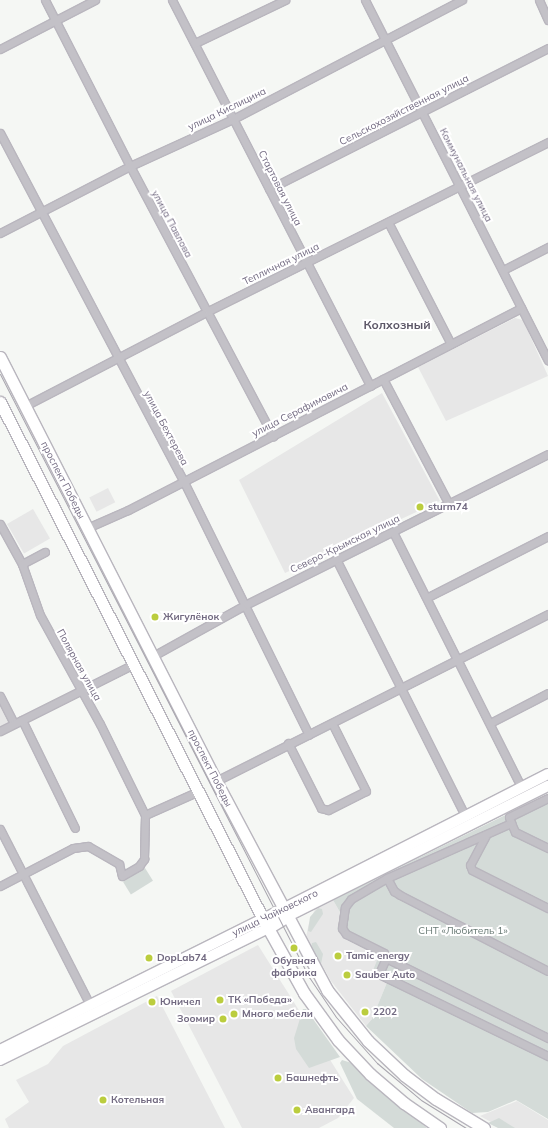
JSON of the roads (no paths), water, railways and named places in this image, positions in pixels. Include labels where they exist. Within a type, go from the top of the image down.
[{"type":"main road","name":"проспект Победы","points":[[0,357],[216,781],[327,990],[368,1041],[423,1090],[484,1128]]},
{"type":"main road","name":"проспект Победы","points":[[0,402],[3,415],[134,664],[265,924],[304,993],[338,1040],[375,1078],[416,1112],[440,1128]]},
{"type":"main road","name":"улица Чайковского","points":[[0,1060],[265,924],[548,774]]},
{"type":"main road","name":"улица Чайковского","points":[[286,912],[548,786]]},
{"type":"main road","name":"улица Чайковского","points":[[0,1050],[90,1005],[265,924]]},
{"type":"street","name":"улица Павлова","points":[[45,0],[130,166],[274,436]]},
{"type":"street","points":[[0,49],[55,22],[95,0]]},
{"type":"street","name":"Стартовая улица","points":[[172,0],[370,386]]},
{"type":"street","points":[[195,43],[285,0]]},
{"type":"street","name":"Коммунальная улица","points":[[365,0],[461,185],[522,308],[546,350],[548,360]]},
{"type":"street","name":"улица Кислицина","points":[[0,233],[130,166],[233,119],[384,38],[462,0]]},
{"type":"street","points":[[538,0],[548,20]]},
{"type":"street","name":"Сельскохозяйственная улица","points":[[270,189],[548,48]]},
{"type":"street","name":"улица Бехтерева","points":[[0,133],[247,604],[309,735]]},
{"type":"street","name":"Тепличная улица","points":[[25,406],[208,311],[548,142]]},
{"type":"street","points":[[388,222],[451,344]]},
{"type":"street","points":[[503,270],[548,247]]},
{"type":"street","name":"улица Серафимовича","points":[[87,528],[128,510],[183,480],[274,436],[522,308]]},
{"type":"street","points":[[383,379],[449,504]]},
{"type":"street","name":"Северо-Крымская улица","points":[[153,656],[247,604],[548,454]]},
{"type":"street","name":"Полярная улица","points":[[0,524],[22,564],[40,615],[82,690],[145,815]]},
{"type":"street","points":[[393,532],[428,597],[521,787]]},
{"type":"street","points":[[428,597],[548,536]]},
{"type":"street","points":[[22,564],[45,552]]},
{"type":"street","points":[[336,559],[466,817]]},
{"type":"street","points":[[216,781],[288,743],[309,735],[548,614]]},
{"type":"street","points":[[0,731],[134,664]]},
{"type":"street","points":[[490,723],[548,693]]},
{"type":"street","points":[[0,696],[14,724]]},
{"type":"street","points":[[22,720],[75,828]]},
{"type":"street","points":[[288,743],[321,808],[328,810],[366,791],[332,723]]},
{"type":"street","points":[[0,886],[24,875],[73,848],[88,846],[119,864],[122,876],[139,866],[144,859],[145,815],[199,791]]},
{"type":"street","points":[[548,798],[509,817],[516,832],[548,848]]},
{"type":"street","points":[[511,823],[386,878],[351,899],[345,907],[342,928],[346,934],[384,953],[386,958],[548,1038]]},
{"type":"street","points":[[0,829],[90,1005]]},
{"type":"street","points":[[486,835],[470,864],[472,870],[548,908]]},
{"type":"street","points":[[386,878],[394,891],[400,895],[548,971]]},
{"type":"street","points":[[386,958],[379,974],[548,1056]]},
{"type":"street","points":[[416,1112],[430,1128]]},
{"type":"tram line","points":[[0,374],[309,977],[336,1017],[377,1063],[421,1100],[466,1128]]},
{"type":"place","name":"sturm74","points":[[420,507]]},
{"type":"place","name":"Жигулёнок","points":[[155,617]]},
{"type":"place","name":"Обувная фабрика","points":[[294,948]]},
{"type":"place","name":"Tamic energy","points":[[338,956]]},
{"type":"place","name":"DopLab74","points":[[149,958]]},
{"type":"place","name":"Sauber Auto","points":[[347,975]]},
{"type":"place","name":"ТК «Победа»","points":[[220,1000]]},
{"type":"place","name":"Юничел","points":[[152,1002]]},
{"type":"place","name":"2202","points":[[365,1012]]},
{"type":"place","name":"Много мебели","points":[[234,1014]]},
{"type":"place","name":"Зоомир","points":[[223,1019]]},
{"type":"place","name":"Башнефть","points":[[278,1078]]},
{"type":"place","name":"Котельная","points":[[103,1100]]},
{"type":"place","name":"Авангард","points":[[297,1110]]},
{"type":"district","name":"Колхозный","points":[[397,325]]},
{"type":"park label","name":"СНТ «Любитель 1»","points":[[463,931]]}]
